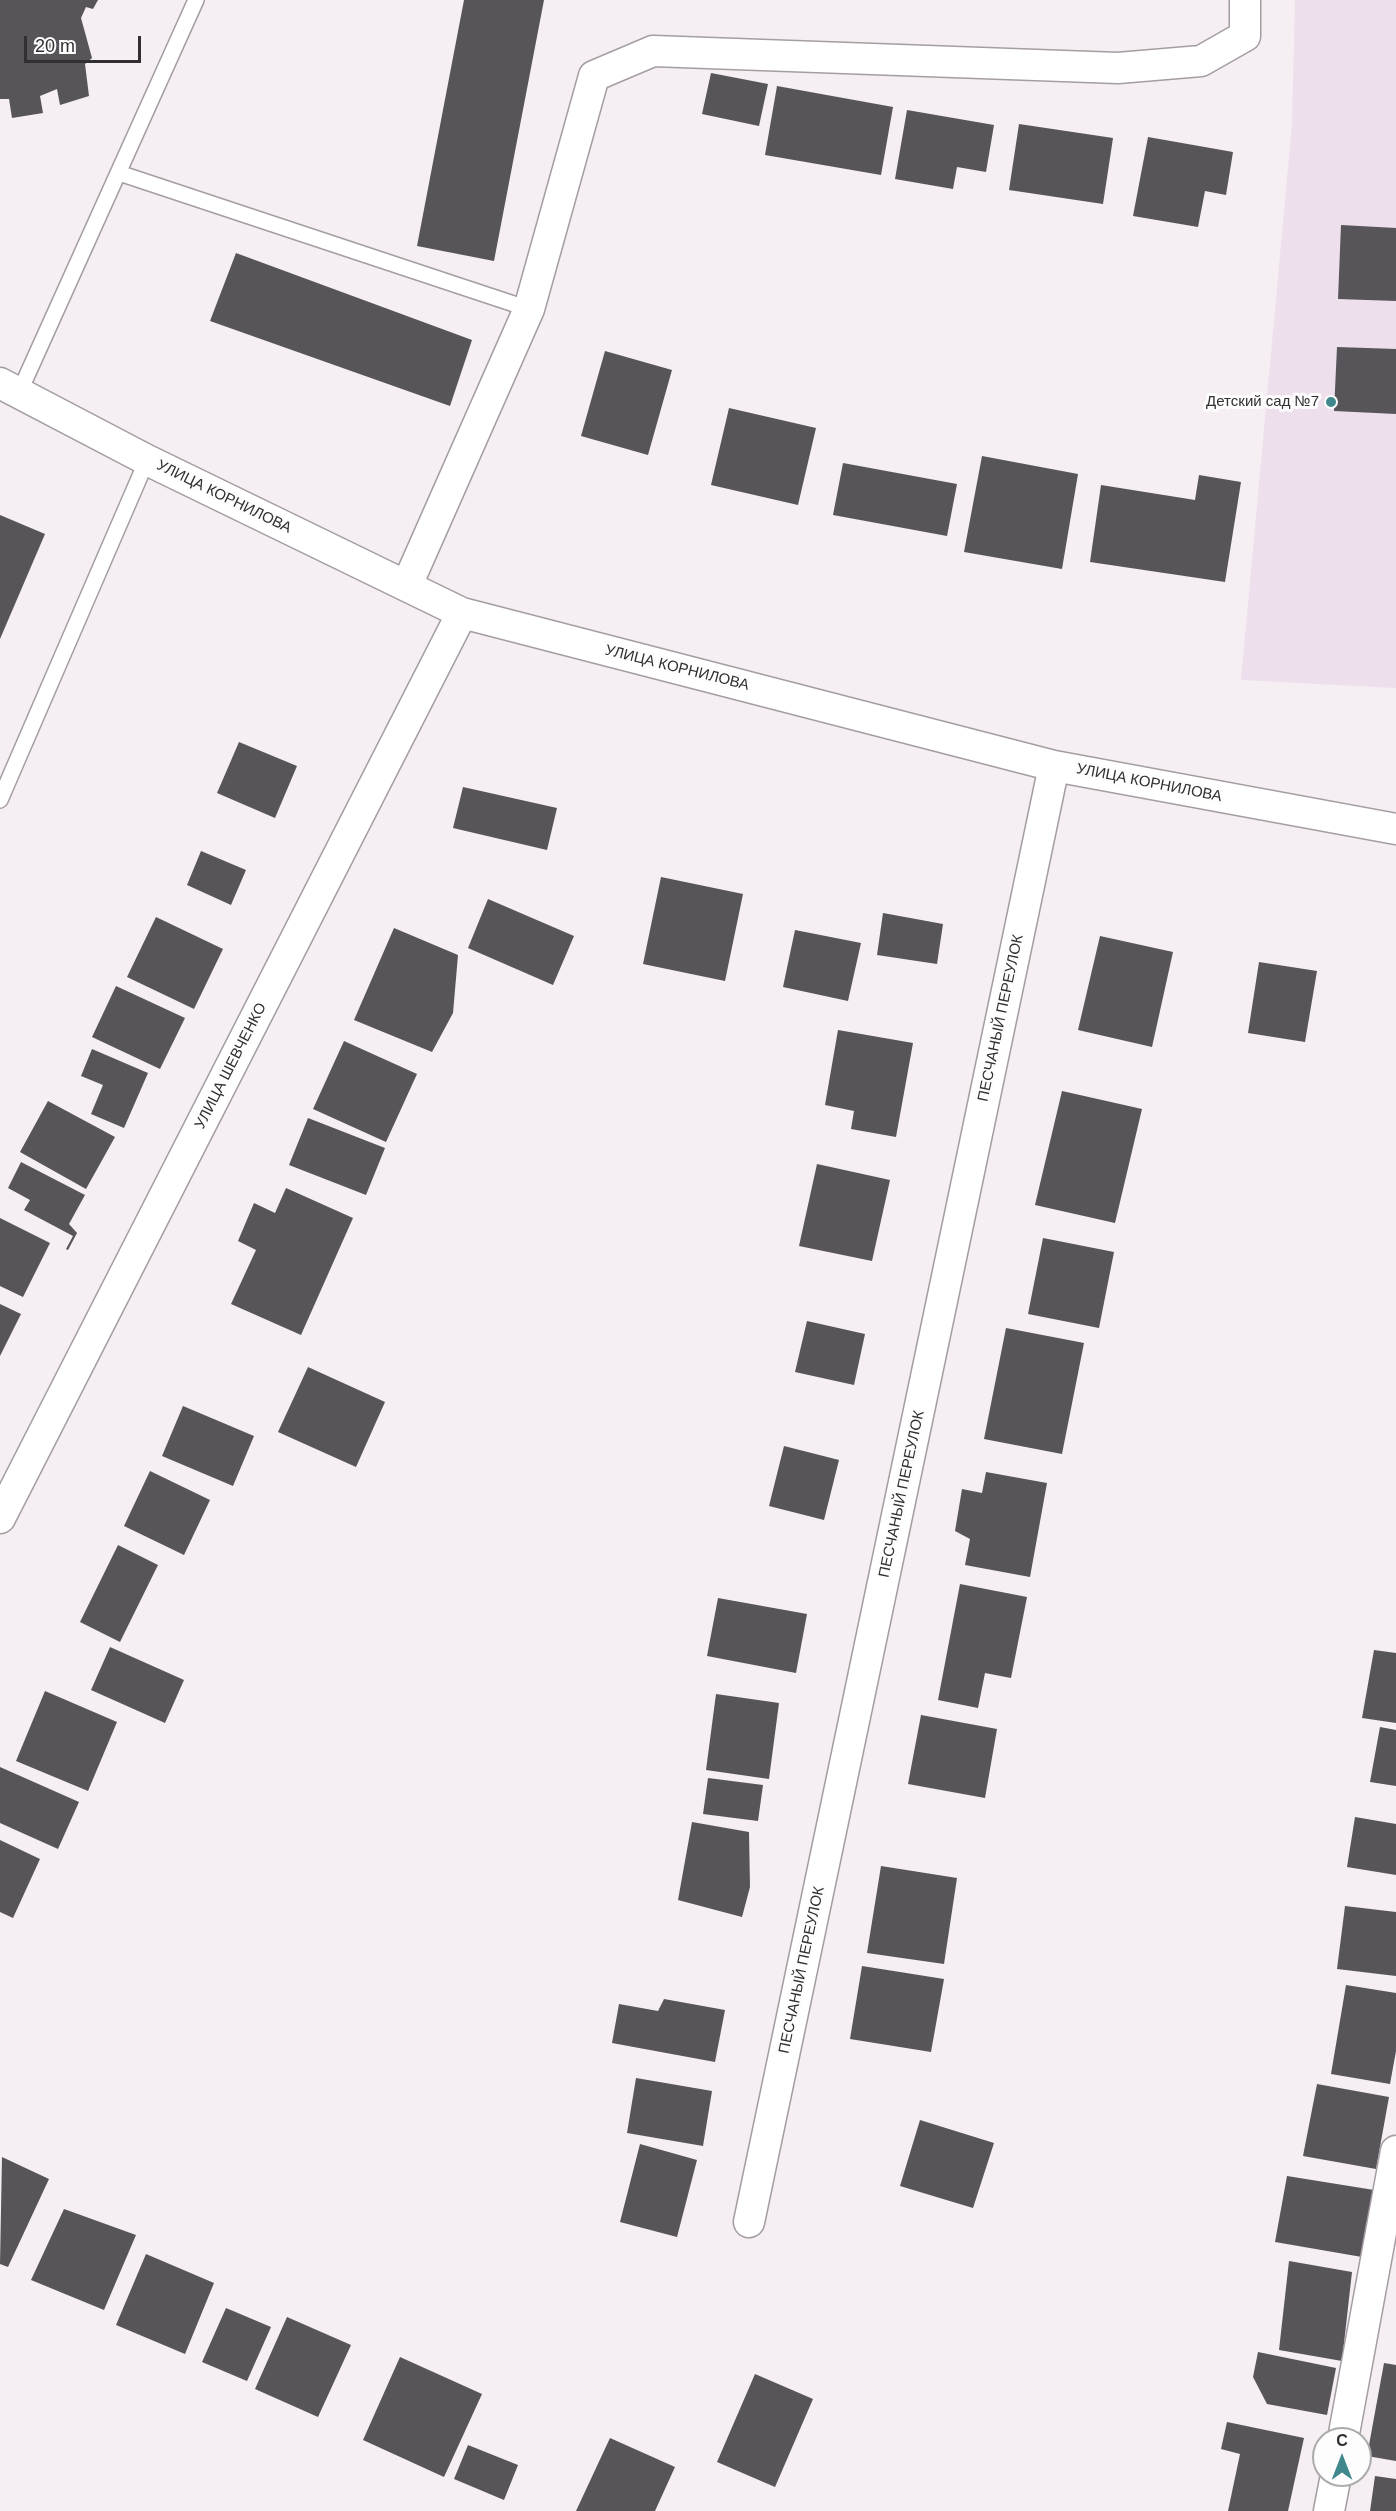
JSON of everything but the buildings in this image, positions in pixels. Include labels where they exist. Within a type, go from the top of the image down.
[{"type":"street","points":[[407,585],[529,309],[594,76],[652,51],[1118,68],[1201,61],[1245,36],[1245,0]]},
{"type":"street","name":"УЛИЦА КОРНИЛОВА","points":[[10,388],[147,460],[462,613],[1054,766],[1396,829]]},
{"type":"street","name":"УЛИЦА ШЕВЧЕНКО","points":[[0,1518],[462,613]]},
{"type":"street","name":"ПЕСЧАНЫЙ ПЕРЕУЛОК","points":[[749,2222],[1054,766]]},
{"type":"street","points":[[1344,2427],[1396,2151]]},
{"type":"street","points":[[1329,2511],[1334,2487]]},
{"type":"lane","points":[[10,388],[119,172],[196,0]]},
{"type":"lane","points":[[119,172],[529,309]]},
{"type":"lane","points":[[0,800],[147,460]]},
{"type":"shaded area","name":"Детский сад №7","points":[[1295,0],[1396,0],[1396,688],[1241,680],[1292,125]]},
{"type":"place","name":"Детский сад №7","points":[[1331,402]]}]
